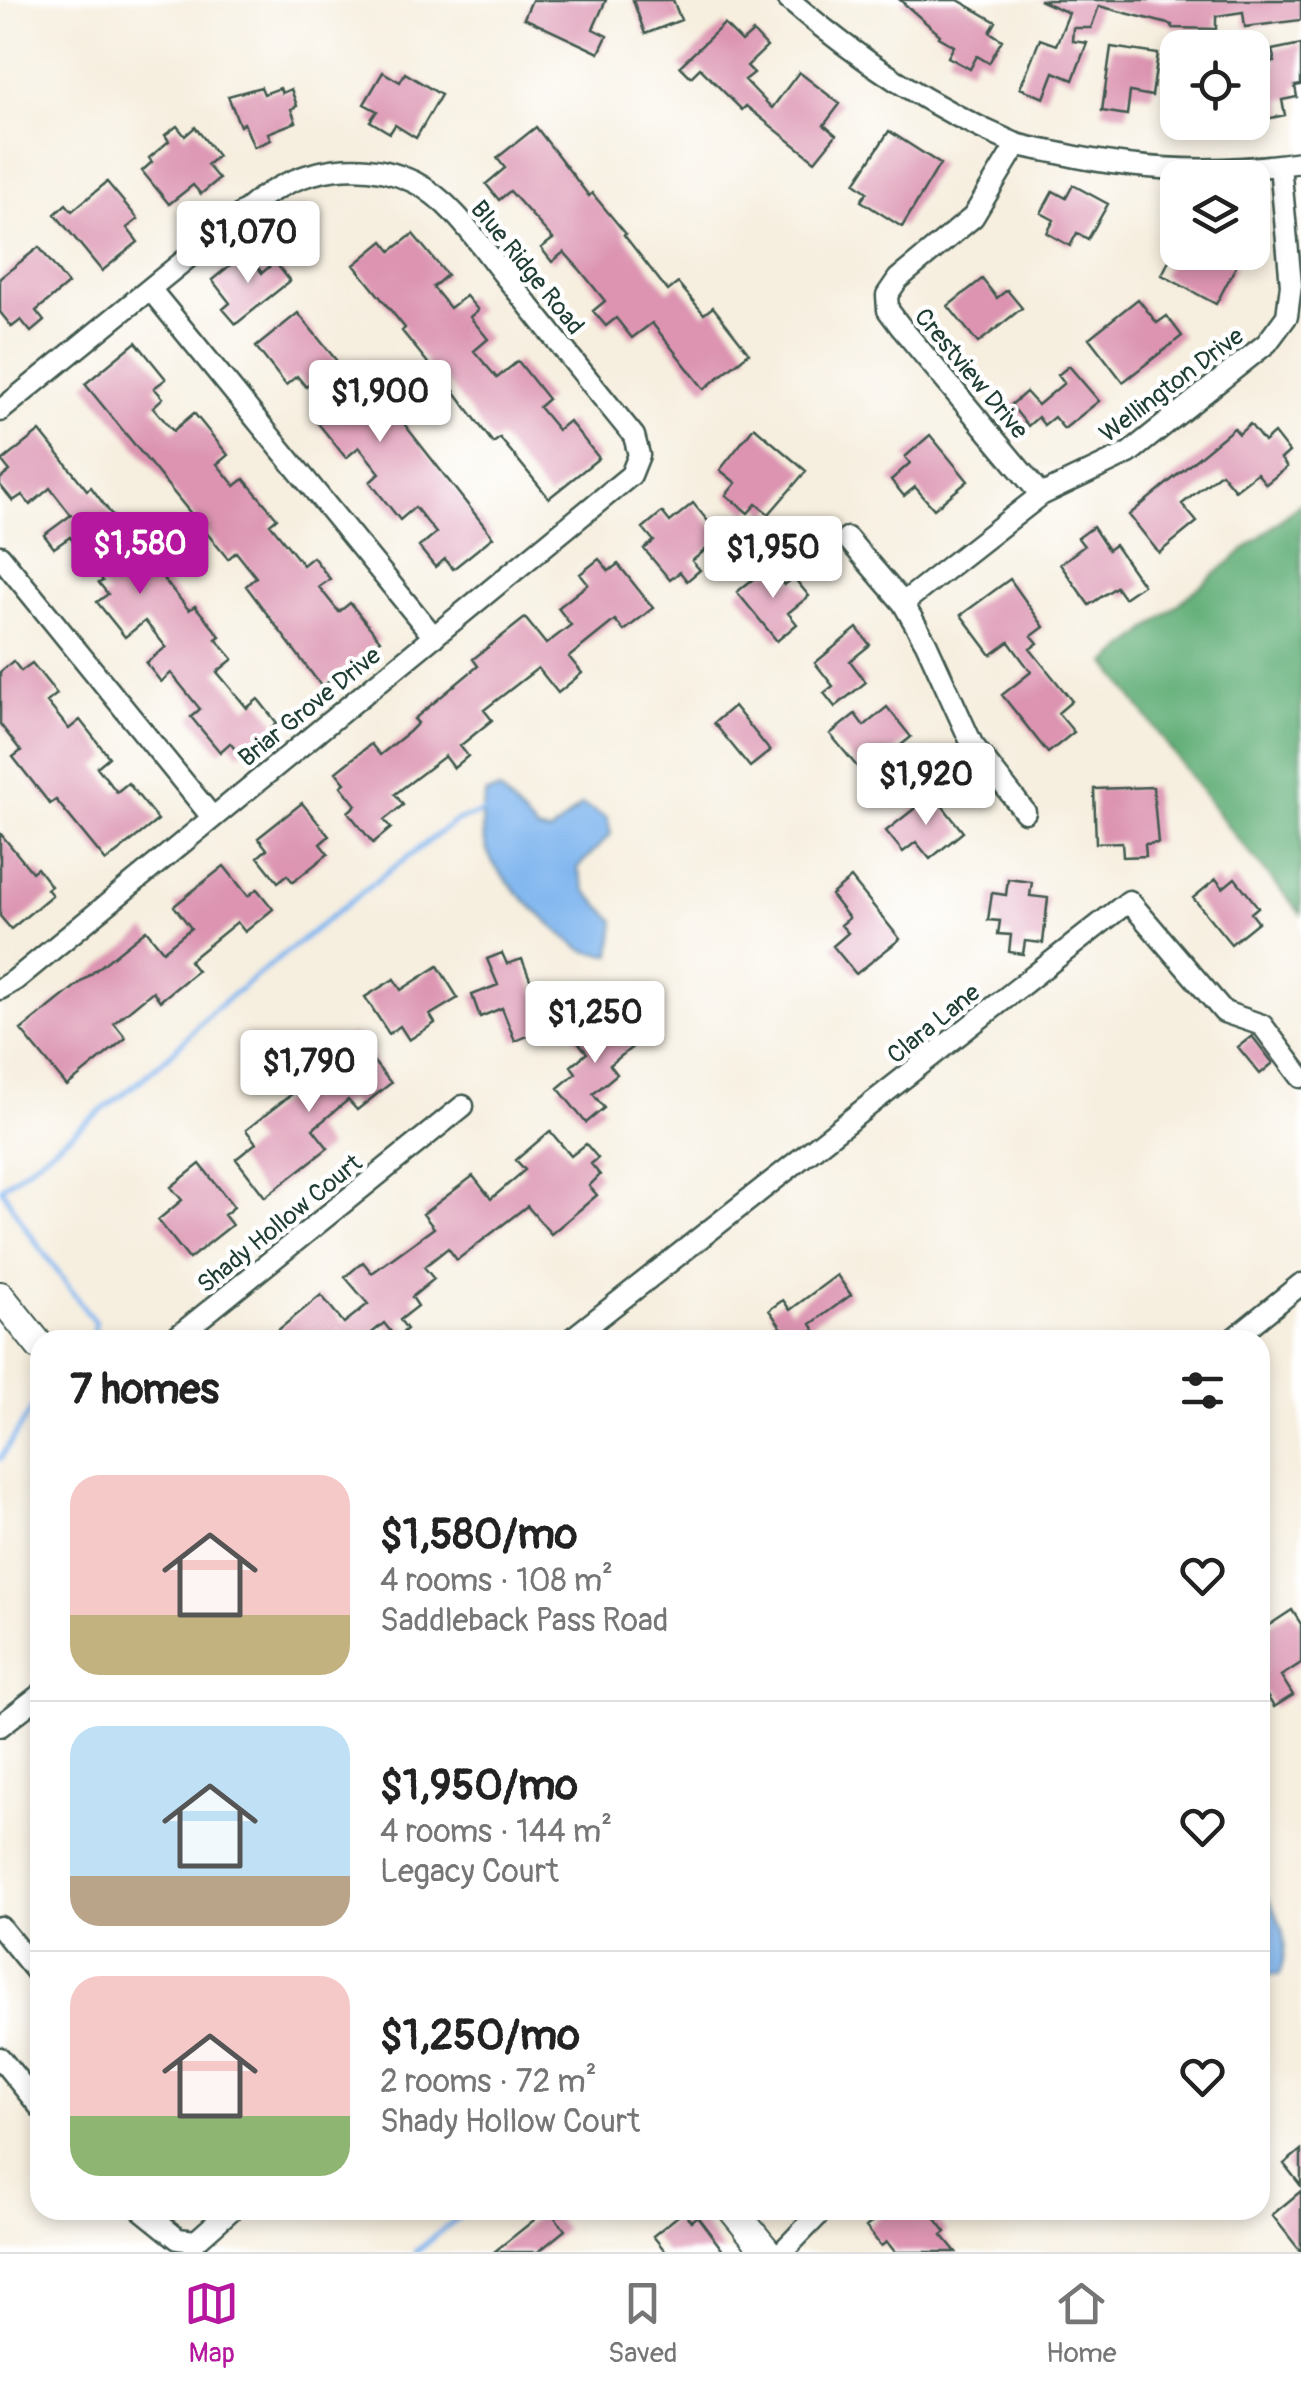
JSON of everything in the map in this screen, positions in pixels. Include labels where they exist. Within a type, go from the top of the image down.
[{"type":"street","points":[[789,0],[848,50],[913,92],[1016,144],[1155,168],[1228,169],[1290,163]]},
{"type":"street","name":"Crestview Drive","points":[[1016,144],[973,216],[898,279],[887,294],[888,310],[1041,495]]},
{"type":"street","name":"Wellington Drive","points":[[902,603],[1041,495],[1128,453],[1267,343],[1287,316],[1291,285],[1290,163]]},
{"type":"street","name":"Blue Ridge Road","points":[[0,411],[261,198],[294,179],[328,168],[360,168],[415,182],[456,216],[634,436],[640,455]]},
{"type":"street","points":[[150,289],[434,636]]},
{"type":"street","name":"Briar Grove Drive","points":[[0,989],[631,474],[640,455]]},
{"type":"street","points":[[847,538],[902,603],[926,643],[972,744],[1025,812]]},
{"type":"street","points":[[0,556],[212,817]]},
{"type":"street","name":"Clara Lane","points":[[583,1330],[1129,901],[1224,1012],[1262,1026],[1301,1078]]},
{"type":"street","name":"Shady Hollow Court","points":[[185,1330],[462,1106]]},
{"type":"street","points":[[1244,1330],[1301,1284]]},
{"type":"street","points":[[0,1296],[30,1334]]},
{"type":"street","points":[[0,1726],[30,1703]]},
{"type":"street","points":[[0,1927],[30,1964]]},
{"type":"street","points":[[0,2058],[30,2095]]},
{"type":"street","points":[[154,2220],[178,2239],[196,2241],[220,2220]]},
{"type":"street","points":[[741,2220],[767,2252]]},
{"type":"street","points":[[782,2252],[813,2220]]},
{"type":"green space","points":[[1301,503],[1301,914],[1227,826],[1107,663]]},
{"type":"water","points":[[499,790],[537,830],[550,833],[582,805],[607,818],[611,834],[577,868],[586,891],[615,921],[611,955],[584,951],[571,942],[520,895],[492,861],[484,837],[483,810],[486,793]]},
{"type":"water","points":[[1270,1903],[1284,1939],[1279,1975],[1270,1975]]},
{"type":"building","points":[[532,0],[606,0],[593,29],[607,36],[599,53],[524,18]]},
{"type":"building","points":[[633,0],[673,0],[681,20],[645,34]]},
{"type":"building","points":[[900,0],[958,0],[996,22],[990,32],[1002,40],[989,63],[977,56],[970,69],[948,57],[954,46]]},
{"type":"building","points":[[1039,0],[1301,0],[1301,20],[1245,27],[1243,12],[1216,16],[1216,29],[1172,28],[1099,6],[1091,28],[1073,28],[1072,41],[1087,43],[1073,80],[1054,72],[1044,98],[1020,88],[1040,39],[1056,45],[1069,13]]},
{"type":"building","points":[[724,24],[742,42],[753,32],[767,47],[747,66],[754,73],[745,80],[772,108],[799,72],[840,104],[824,125],[836,135],[815,161],[746,106],[742,110],[700,68],[691,77],[680,66]]},
{"type":"building","points":[[1301,44],[1301,85],[1295,86],[1297,97],[1282,100],[1285,115],[1270,118],[1270,63],[1275,62],[1272,50]]},
{"type":"building","points":[[1111,47],[1158,54],[1152,96],[1130,92],[1127,115],[1102,111]]},
{"type":"building","points":[[383,72],[400,82],[405,73],[441,95],[416,138],[395,125],[390,133],[370,121],[377,111],[364,104]]},
{"type":"building","points":[[261,87],[264,94],[291,89],[297,106],[291,109],[296,122],[268,133],[271,140],[254,147],[228,96]]},
{"type":"building","points":[[177,126],[185,136],[195,127],[218,156],[207,165],[219,179],[201,194],[193,185],[169,204],[142,171],[152,162],[149,158],[169,141],[165,135]]},
{"type":"building","points":[[536,127],[589,196],[592,193],[626,234],[668,291],[678,283],[704,314],[713,307],[749,353],[704,389],[652,323],[632,338],[616,318],[606,326],[593,311],[605,301],[581,271],[564,252],[552,262],[541,248],[553,239],[510,191],[499,200],[486,184],[505,168],[497,158]]},
{"type":"building","points":[[889,131],[940,164],[902,227],[861,201],[867,192],[855,183]]},
{"type":"building","points":[[107,182],[138,219],[127,228],[138,242],[102,271],[55,214],[66,204],[72,211]]},
{"type":"building","points":[[1073,185],[1108,204],[1088,239],[1077,233],[1070,246],[1047,233],[1054,220],[1041,213],[1053,191],[1066,198]]},
{"type":"building","points":[[413,234],[447,275],[433,287],[450,308],[466,296],[478,310],[470,317],[488,339],[474,351],[497,378],[518,361],[548,399],[539,407],[558,430],[569,421],[599,458],[549,498],[500,438],[493,443],[443,376],[436,381],[424,366],[428,363],[402,331],[405,328],[354,265],[383,241],[391,251]]},
{"type":"building","points":[[39,247],[68,284],[36,311],[44,321],[31,332],[21,320],[12,327],[0,312],[0,278]]},
{"type":"building","points":[[246,252],[262,273],[275,262],[290,281],[236,324],[223,309],[230,303],[212,280]]},
{"type":"building","points":[[1164,270],[1234,270],[1216,304],[1162,275]]},
{"type":"building","points":[[982,279],[997,298],[1007,290],[1022,308],[978,343],[948,306]]},
{"type":"building","points":[[1138,299],[1157,323],[1167,316],[1182,336],[1123,382],[1089,338]]},
{"type":"building","points":[[298,313],[369,401],[379,392],[493,537],[453,569],[445,559],[435,567],[419,547],[436,533],[415,507],[400,520],[370,482],[380,473],[359,447],[346,458],[317,422],[337,406],[315,379],[306,387],[297,376],[286,385],[256,347]]},
{"type":"building","points":[[136,342],[166,379],[154,388],[163,398],[153,407],[173,431],[194,413],[228,455],[217,464],[235,486],[244,479],[277,518],[270,524],[303,565],[313,557],[330,579],[319,587],[339,612],[350,603],[380,640],[322,687],[246,586],[256,577],[236,552],[228,559],[85,384]]},
{"type":"building","points":[[1069,366],[1099,401],[1064,429],[1054,417],[1044,425],[1038,417],[1028,426],[1011,405],[1026,392],[1038,405],[1064,383],[1058,375]]},
{"type":"building","points":[[1250,424],[1264,442],[1274,433],[1289,452],[1281,459],[1287,467],[1266,484],[1257,473],[1235,490],[1221,473],[1182,504],[1197,522],[1159,553],[1129,515],[1234,428],[1239,434]]},
{"type":"building","points":[[754,427],[806,471],[769,514],[756,504],[748,513],[726,495],[736,483],[720,470]]},
{"type":"building","points":[[40,431],[120,526],[109,534],[129,560],[140,550],[189,610],[195,606],[220,636],[216,639],[233,659],[217,672],[247,708],[258,699],[277,723],[239,754],[230,743],[220,752],[191,717],[200,709],[171,673],[161,682],[146,663],[166,647],[145,621],[125,637],[97,602],[108,594],[99,583],[103,581],[70,537],[54,548],[44,535],[71,515],[50,488],[30,505],[22,495],[13,501],[0,485],[0,479],[10,471],[2,461]]},
{"type":"building","points":[[930,435],[968,481],[934,509],[915,487],[904,496],[891,480],[910,463],[905,457]]},
{"type":"building","points":[[693,503],[721,537],[692,561],[700,570],[687,581],[680,572],[670,580],[644,549],[654,541],[643,528],[662,512],[670,522]]},
{"type":"building","points":[[1093,527],[1108,550],[1115,545],[1143,585],[1124,598],[1116,587],[1089,605],[1060,564],[1084,546],[1078,538]]},
{"type":"building","points":[[599,559],[609,571],[618,564],[653,608],[624,631],[615,620],[569,657],[582,673],[558,693],[538,668],[484,710],[492,720],[460,746],[468,756],[454,768],[445,756],[395,794],[403,805],[384,820],[391,828],[373,843],[348,812],[356,805],[336,772],[371,744],[380,755],[409,732],[418,723],[414,719],[478,666],[473,659],[525,618],[546,644],[571,625],[558,608],[588,584],[580,574]]},
{"type":"building","points":[[769,566],[784,585],[794,578],[809,596],[788,613],[797,624],[777,641],[737,592]]},
{"type":"building","points":[[1010,579],[1044,627],[1032,636],[1038,643],[1030,649],[1072,701],[1058,713],[1074,732],[1048,753],[1002,695],[1031,672],[1009,642],[991,655],[961,615]]},
{"type":"building","points":[[857,628],[870,645],[850,661],[866,682],[835,707],[824,693],[833,686],[815,663]]},
{"type":"building","points":[[13,661],[21,671],[32,663],[57,694],[47,702],[69,729],[80,720],[109,757],[97,767],[117,792],[128,783],[158,820],[106,861],[56,800],[50,804],[13,757],[21,751],[0,724],[0,672]]},
{"type":"building","points":[[734,706],[770,751],[750,767],[714,723]]},
{"type":"building","points":[[887,707],[911,737],[864,775],[830,734],[855,714],[864,726]]},
{"type":"building","points":[[1153,787],[1158,843],[1145,844],[1146,856],[1123,857],[1122,842],[1096,843],[1094,789]]},
{"type":"building","points":[[933,794],[963,832],[930,859],[916,842],[903,852],[886,831]]},
{"type":"building","points":[[302,803],[329,836],[320,844],[328,854],[293,882],[287,875],[278,882],[258,857],[267,849],[258,838]]},
{"type":"building","points":[[0,833],[32,872],[37,868],[51,886],[47,889],[52,895],[11,929],[0,916]]},
{"type":"building","points":[[224,866],[248,896],[257,889],[273,909],[245,932],[237,922],[189,961],[197,971],[160,1001],[153,991],[114,1023],[126,1038],[67,1086],[21,1030],[146,930],[163,951],[191,928],[174,906]]},
{"type":"building","points":[[851,878],[900,939],[856,974],[833,946],[848,933],[841,925],[849,918],[831,895]]},
{"type":"building","points":[[1235,878],[1258,907],[1251,913],[1258,922],[1231,944],[1193,898],[1216,879],[1223,888]]},
{"type":"building","points":[[1008,879],[1032,882],[1030,896],[1048,898],[1043,943],[1025,941],[1023,954],[1009,952],[1011,935],[998,934],[1000,921],[988,920],[992,893],[1006,895]]},
{"type":"building","points":[[502,953],[507,964],[522,959],[549,1027],[515,1041],[502,1008],[480,1017],[472,995],[498,985],[487,959]]},
{"type":"building","points":[[438,966],[458,998],[430,1015],[435,1023],[409,1040],[400,1026],[389,1034],[365,997],[394,979],[401,990]]},
{"type":"building","points":[[585,1020],[596,1034],[605,1028],[612,1037],[628,1024],[641,1040],[610,1065],[617,1074],[593,1094],[604,1108],[586,1123],[558,1088],[576,1073],[571,1066],[587,1053],[570,1032]]},
{"type":"building","points":[[352,1035],[391,1083],[357,1110],[348,1100],[313,1129],[328,1148],[265,1197],[236,1159],[256,1143],[246,1130],[302,1086],[297,1080]]},
{"type":"building","points":[[1252,1036],[1273,1063],[1260,1074],[1238,1047]]},
{"type":"building","points":[[550,1131],[571,1156],[586,1144],[598,1158],[591,1164],[600,1175],[589,1186],[597,1195],[551,1234],[527,1206],[457,1260],[448,1248],[424,1267],[434,1279],[412,1297],[418,1306],[400,1320],[406,1330],[390,1330],[384,1323],[375,1330],[278,1330],[321,1295],[344,1323],[368,1304],[345,1277],[363,1262],[372,1273],[434,1228],[423,1214],[473,1176],[491,1199],[525,1170],[516,1160]]},
{"type":"building","points":[[200,1164],[234,1207],[224,1215],[232,1225],[189,1259],[158,1220],[182,1200],[171,1187]]},
{"type":"building","points":[[837,1275],[851,1295],[811,1324],[815,1330],[783,1330],[769,1310],[783,1300],[790,1310]]},
{"type":"building","points":[[1292,1610],[1301,1624],[1301,1663],[1281,1676],[1293,1695],[1274,1707],[1270,1701],[1270,1624]]},
{"type":"building","points":[[1301,2150],[1301,2186],[1284,2164]]},
{"type":"building","points":[[1301,2191],[1301,2252],[1272,2215]]},
{"type":"building","points":[[534,2220],[557,2220],[565,2230],[538,2252],[494,2252]]},
{"type":"building","points":[[673,2220],[700,2220],[724,2252],[666,2252],[653,2236]]},
{"type":"building","points":[[875,2220],[937,2220],[946,2232],[942,2235],[956,2252],[895,2252],[887,2242],[881,2246],[866,2227]]},
{"type":"waterway","points":[[94,1330],[95,1323],[1,1188],[136,1084],[211,1012],[380,878],[454,822],[483,812]]},
{"type":"waterway","points":[[0,1459],[30,1412]]},
{"type":"waterway","points":[[416,2252],[455,2220]]}]
